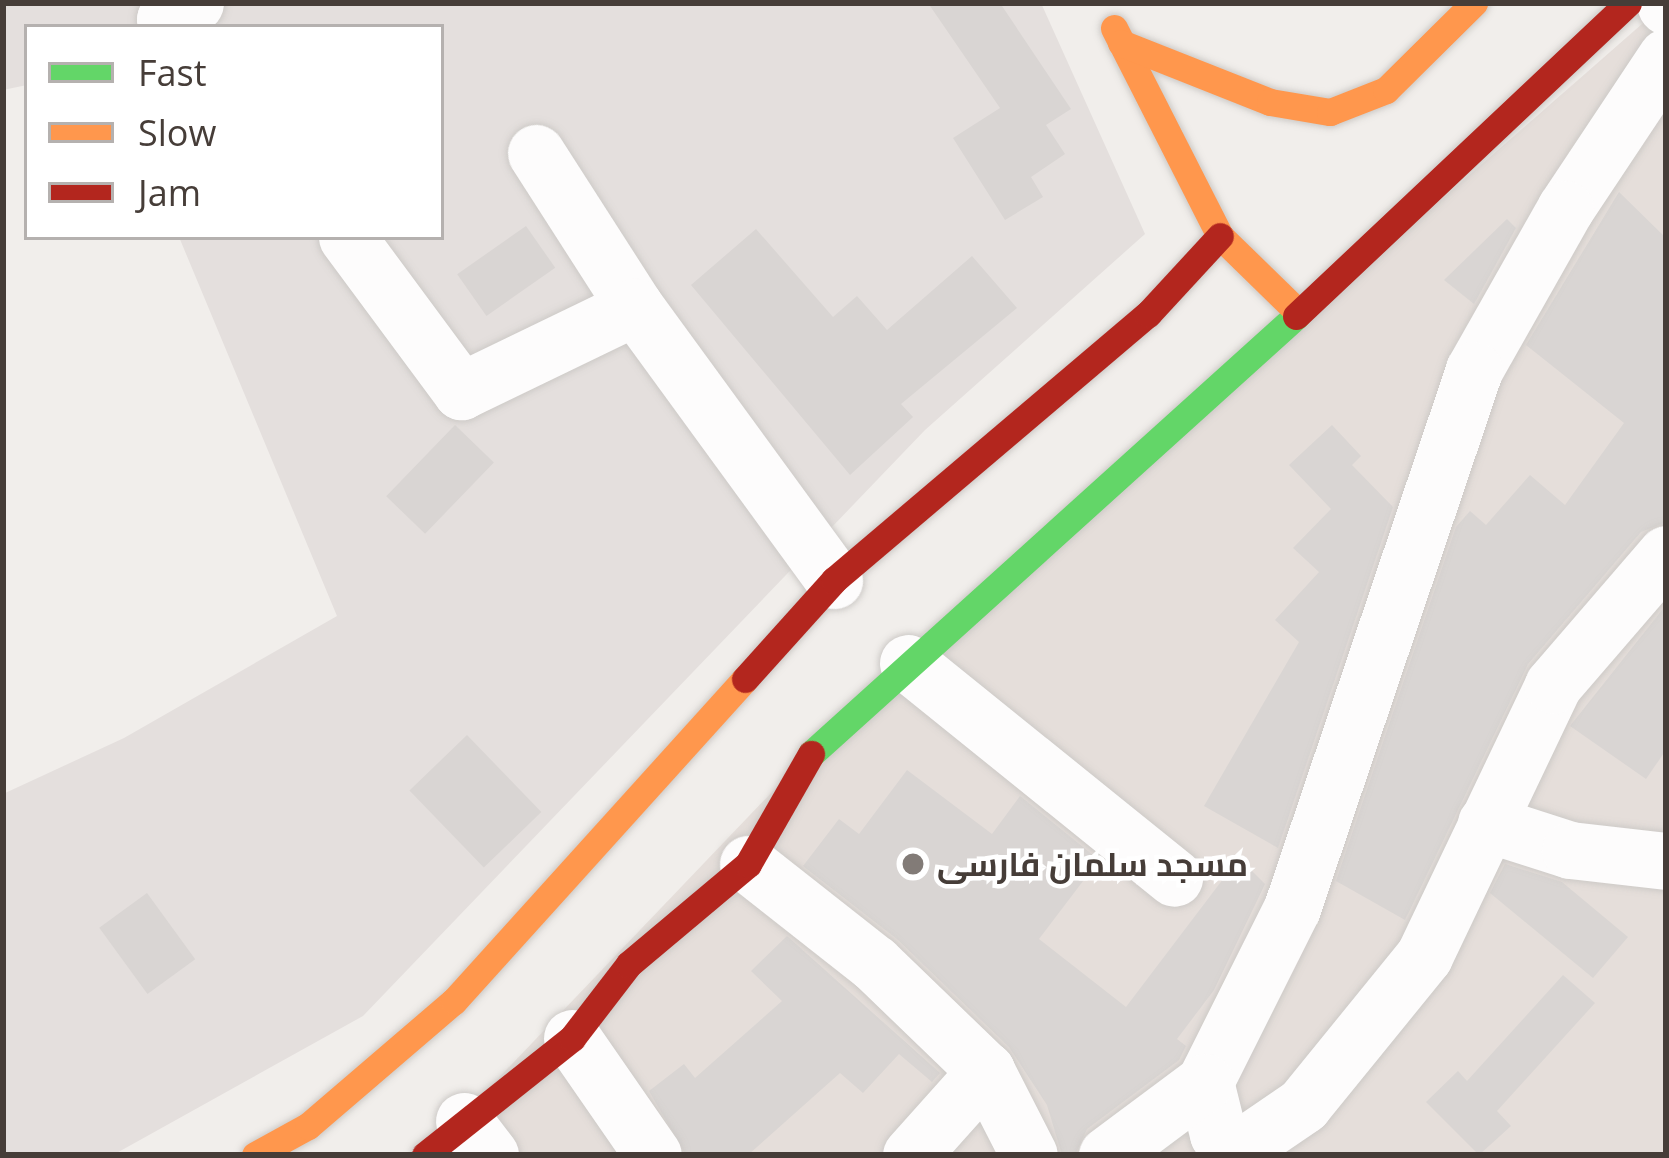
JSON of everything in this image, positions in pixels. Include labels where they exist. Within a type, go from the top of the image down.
[{"type":"main road","points":[[1102,3],[1220,236],[1299,313]]},
{"type":"main road","points":[[1121,43],[1270,102],[1330,112],[1386,90],[1474,3]]},
{"type":"main road","points":[[460,1144],[572,1038],[628,964],[748,864],[814,748],[1299,313],[1628,3]]},
{"type":"main road","points":[[255,1155],[308,1126],[454,1001],[834,580],[1064,389],[1220,236]]},
{"type":"street","points":[[1107,1155],[1205,1082],[1292,908],[1474,370],[1565,209],[1666,57]]},
{"type":"street","points":[[536,153],[635,307],[834,580]]},
{"type":"street","points":[[349,240],[461,391],[635,307]]},
{"type":"street","points":[[1205,1082],[1218,1134],[1244,1146],[1303,1106],[1424,956],[1553,686],[1666,554]]},
{"type":"street","points":[[908,663],[1174,878]]},
{"type":"street","points":[[1486,823],[1570,850],[1666,861]]},
{"type":"street","points":[[748,864],[874,963],[986,1071],[1030,1155]]},
{"type":"street","points":[[572,1038],[653,1155]]},
{"type":"street","points":[[911,1155],[986,1071]]},
{"type":"shaded area","points":[[3,3],[1041,3],[1145,234],[925,430],[363,1016],[113,1155],[3,1155],[3,794],[124,738],[337,616],[180,240],[444,240],[444,24],[24,24],[24,86],[3,90]]},
{"type":"shaded area","points":[[1666,3],[1666,1155],[425,1155],[814,748]]},
{"type":"building","points":[[928,3],[1000,3],[1071,109],[1046,125],[1065,154],[1031,177],[1043,197],[1005,220],[953,138],[1000,108]]},
{"type":"building","points":[[1619,192],[1666,238],[1666,522],[1641,532],[1528,664],[1405,920],[1336,881],[1456,527],[1470,511],[1486,525],[1530,475],[1565,505],[1624,423],[1526,345]]},
{"type":"building","points":[[1507,219],[1516,228],[1474,304],[1444,280]]},
{"type":"building","points":[[526,226],[555,268],[486,316],[457,274]]},
{"type":"building","points":[[756,229],[833,317],[857,296],[887,330],[972,256],[1017,308],[901,404],[913,417],[850,475],[691,285]]},
{"type":"building","points":[[455,425],[494,463],[425,534],[386,496]]},
{"type":"building","points":[[1332,425],[1361,456],[1352,465],[1393,507],[1278,848],[1204,806],[1299,642],[1275,620],[1319,572],[1293,548],[1331,509],[1289,465]]},
{"type":"building","points":[[1666,605],[1666,750],[1646,779],[1570,726]]},
{"type":"building","points":[[467,735],[541,812],[484,868],[409,791]]},
{"type":"building","points":[[907,770],[992,834],[1020,796],[1099,860],[1039,939],[1126,1007],[1239,858],[1265,884],[1214,990],[1177,1039],[1186,1046],[1179,1060],[1087,1129],[1075,1155],[1062,1155],[1047,1105],[1009,1047],[897,939],[803,866],[839,819],[859,834]]},
{"type":"building","points":[[1505,864],[1562,882],[1628,937],[1593,978],[1490,893]]},
{"type":"building","points":[[147,893],[195,959],[147,994],[99,928]]},
{"type":"building","points":[[787,936],[940,1073],[932,1082],[899,1054],[863,1093],[840,1073],[748,1155],[686,1155],[649,1091],[684,1064],[695,1078],[782,1001],[751,971]]},
{"type":"building","points":[[1563,975],[1595,1003],[1497,1111],[1511,1126],[1479,1155],[1426,1102],[1458,1071],[1467,1081]]},
{"type":"traffic: fast","points":[[811,754],[1296,316]]},
{"type":"traffic: slow","points":[[1121,43],[1270,102],[1330,112],[1386,90],[1474,3]]},
{"type":"traffic: slow","points":[[1114,28],[1220,236],[1299,313]]},
{"type":"traffic: slow","points":[[255,1155],[308,1126],[454,1001],[745,679]]},
{"type":"traffic: jam","points":[[1296,316],[1628,3]]},
{"type":"traffic: jam","points":[[745,679],[834,580],[1148,314],[1220,236]]},
{"type":"traffic: jam","points":[[425,1155],[572,1038],[629,964],[748,864],[811,754]]},
{"type":"place","name":"مسجد سلمان فارسی","points":[[913,864]]}]
